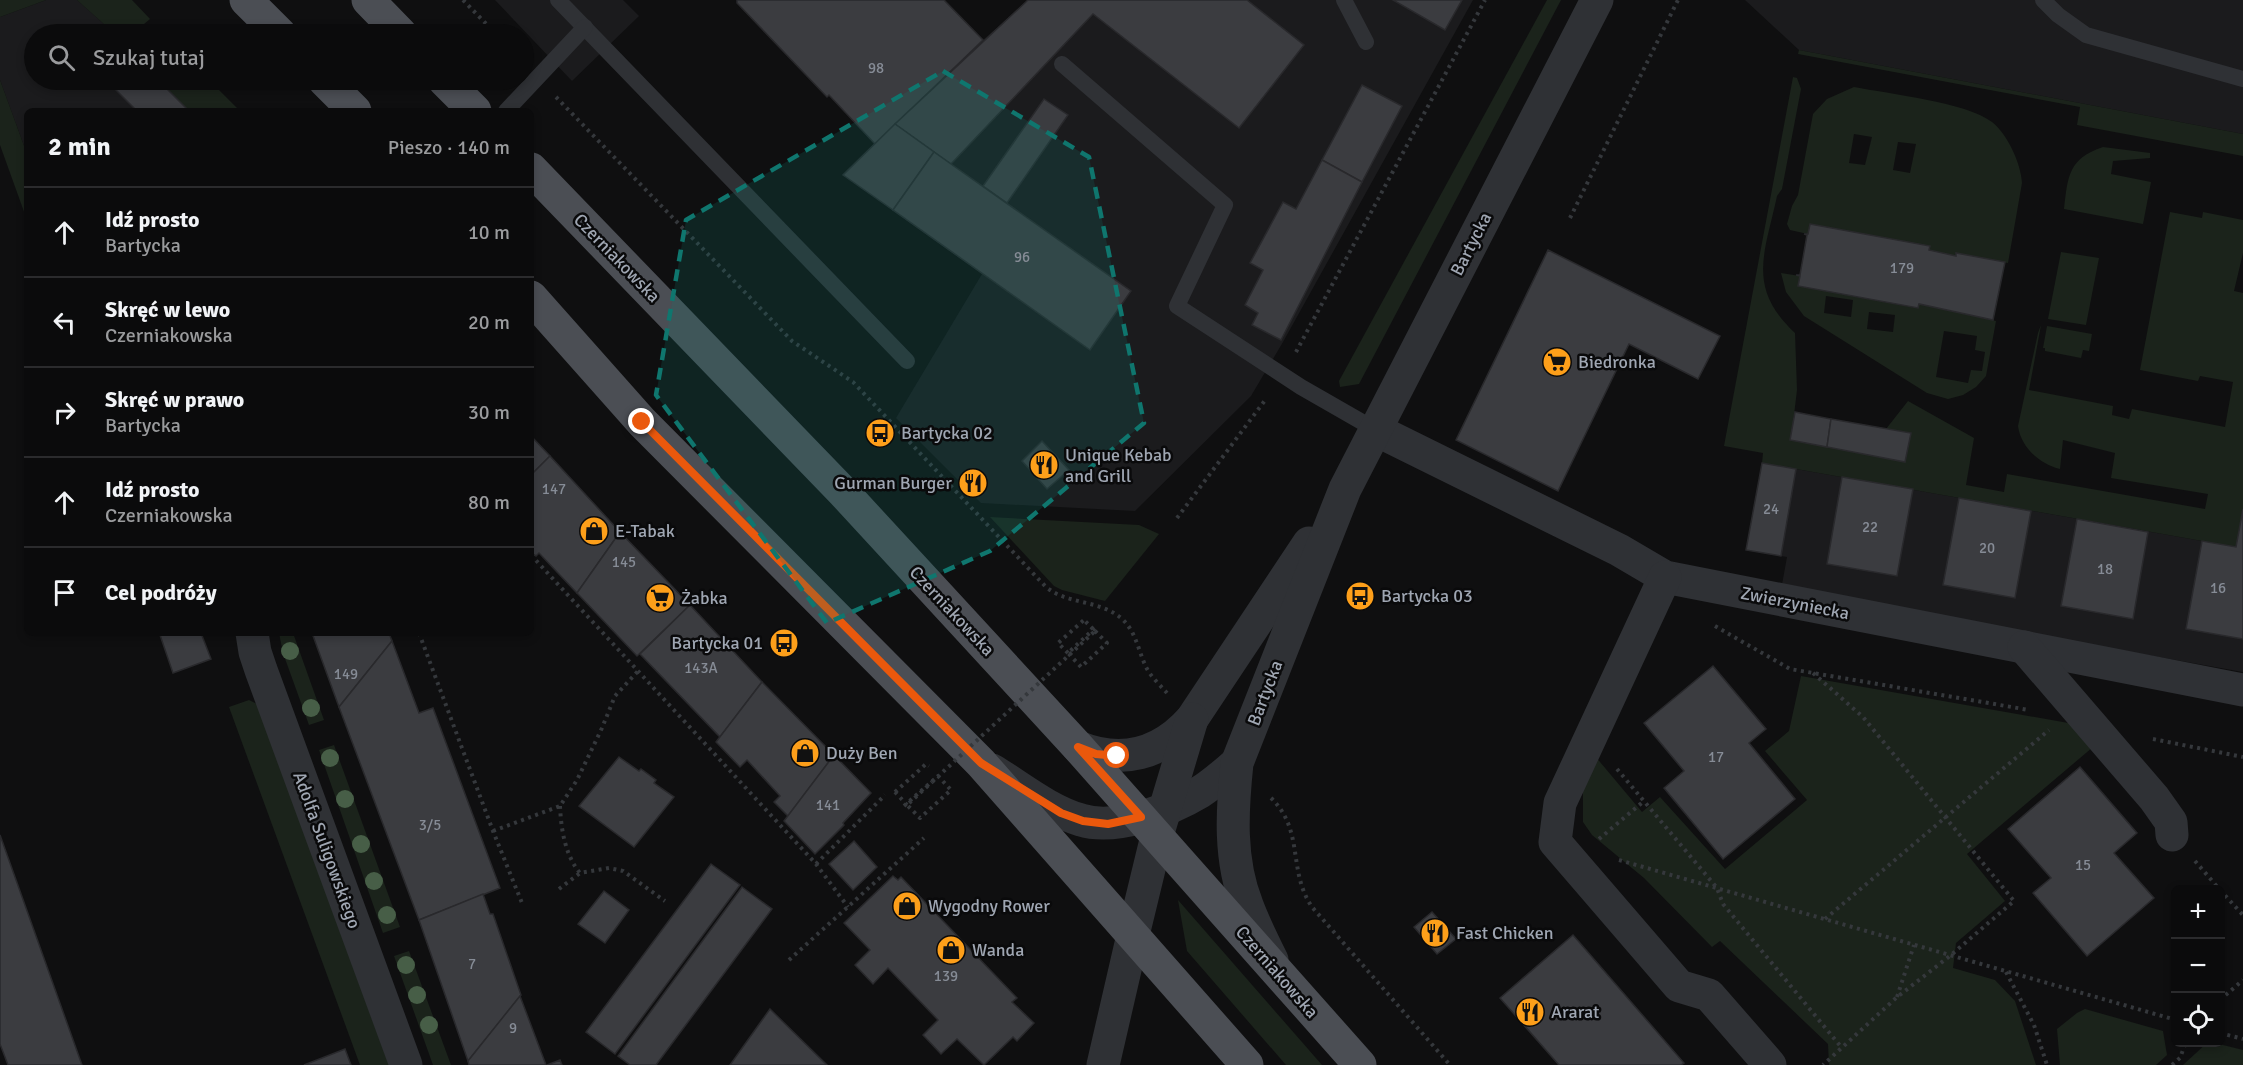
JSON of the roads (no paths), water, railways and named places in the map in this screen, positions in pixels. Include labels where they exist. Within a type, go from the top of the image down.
[{"type":"main road","points":[[246,0],[270,24]]},
{"type":"main road","points":[[368,0],[391,24]]},
{"type":"main road","points":[[334,90],[352,108]]},
{"type":"main road","points":[[454,90],[472,108]]},
{"type":"main road","name":"Czerniakowska","points":[[534,172],[843,492],[1078,747],[1154,821],[1276,970],[1360,1065]]},
{"type":"main road","points":[[534,300],[642,422],[981,763],[1247,1065]]},
{"type":"street","name":"Bartycka","points":[[1078,747],[1096,754],[1117,756],[1137,754],[1171,739],[1192,719],[1345,489],[1597,0]]},
{"type":"street","name":"Zwierzyniecka","points":[[1376,430],[1619,550],[1665,577],[2243,690]]},
{"type":"street","name":"Bartycka","points":[[1276,970],[1246,903],[1235,856],[1232,810],[1237,763],[1345,489]]},
{"type":"street","points":[[1665,577],[1560,803],[1555,842],[1679,986],[1709,995],[1770,1065]]},
{"type":"street","name":"Adolfa Suligowskiego","points":[[252,636],[261,670],[406,1065]]},
{"type":"street","points":[[2024,647],[2077,717],[2154,798],[2171,822],[2172,835]]},
{"type":"street","name":"Bartycka","points":[[1103,1065],[1133,935],[1154,821],[1192,719]]},
{"type":"street","name":"Bartycka","points":[[981,763],[1061,813],[1083,821],[1108,824],[1154,821],[1201,792],[1237,763]]},
{"type":"lane","points":[[558,0],[907,362]]},
{"type":"lane","points":[[1344,0],[1366,42]]},
{"type":"lane","points":[[2043,0],[2058,15],[2086,35],[2243,79]]},
{"type":"lane","points":[[534,81],[585,27]]},
{"type":"lane","points":[[1062,64],[1225,205],[1177,306],[1283,376],[1376,430]]},
{"type":"lane","points":[[509,108],[526,90]]},
{"type":"place","name":"Biedronka","points":[[1557,362]]},
{"type":"place","name":"Bartycka 02","points":[[880,433]]},
{"type":"place","name":"Unique Kebab and Grill","points":[[1044,465]]},
{"type":"place","name":"Gurman Burger","points":[[973,483]]},
{"type":"place","name":"E-Tabak","points":[[594,531]]},
{"type":"place","name":"Bartycka 03","points":[[1360,596]]},
{"type":"place","name":"Żabka","points":[[660,598]]},
{"type":"place","name":"Bartycka 01","points":[[784,643]]},
{"type":"place","name":"Duży Ben","points":[[805,753]]},
{"type":"place","name":"Wygodny Rower","points":[[907,906]]},
{"type":"place","name":"Fast Chicken","points":[[1435,933]]},
{"type":"place","name":"Wanda","points":[[951,950]]},
{"type":"place","name":"Ararat","points":[[1530,1012]]}]
